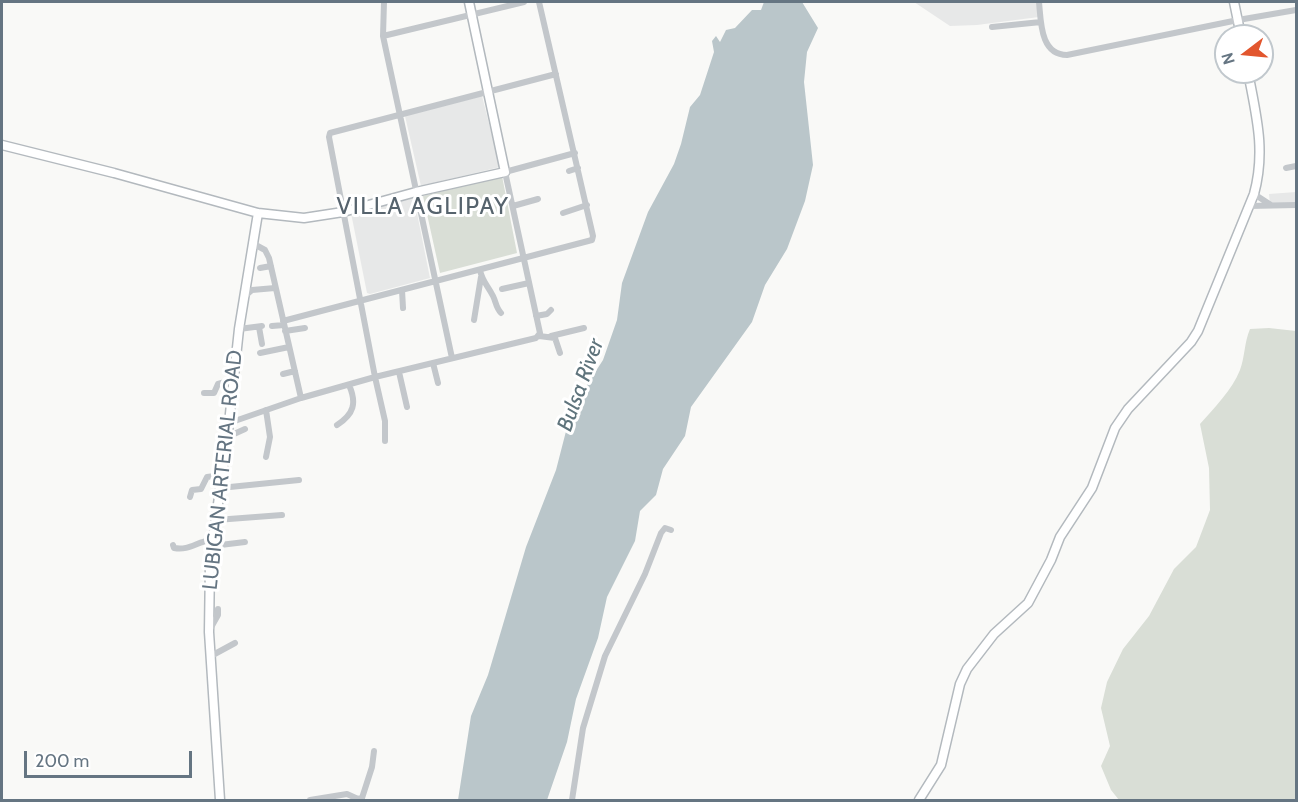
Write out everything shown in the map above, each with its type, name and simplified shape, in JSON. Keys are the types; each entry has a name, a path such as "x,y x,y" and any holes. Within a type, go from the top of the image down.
{"main road":[{"path":"2,146 114,173 258,213 304,218 344,212 416,192 505,172 469,2"},
{"path":"1234,2 1239,24"},
{"path":"919,801 940,765 960,684 968,669 994,634 1028,603 1051,560 1060,537 1092,488 1115,428 1128,409 1191,342 1198,331 1254,194 1260,166 1260,135 1250,84"},
{"name":"LUBIGAN ARTERIAL ROAD","path":"220,801 209,632 212,543 239,328 258,213"}],"street":[{"path":"384,2 383,36 452,358"},
{"path":"383,36 524,2"},
{"path":"284,326 361,300 435,281 480,273 524,258 592,240 587,205 539,2"},
{"path":"1039,2 1045,39 1052,51 1058,55 1296,10"},
{"path":"992,27 1041,22"},
{"path":"385,441 385,421 330,133 556,74"},
{"path":"539,336 505,172 574,153"},
{"path":"1287,168 1296,166"},
{"path":"569,171 578,168"},
{"path":"1254,194 1271,205"},
{"path":"513,206 538,199"},
{"path":"563,213 587,205"},
{"path":"1249,206 1296,206"},
{"path":"252,243 265,250 271,266 301,398"},
{"path":"260,268 271,266"},
{"path":"480,273 501,313"},
{"path":"474,320 480,273"},
{"path":"502,289 529,284"},
{"path":"244,298 252,290 275,288"},
{"path":"402,290 403,308"},
{"path":"536,316 547,314 551,310"},
{"path":"239,328 260,326 262,344"},
{"path":"272,326 305,328"},
{"path":"245,429 234,434 228,428 266,410 311,395 539,336 551,336 584,327"},
{"path":"551,336 557,340 560,353"},
{"path":"260,353 289,347"},
{"path":"433,363 438,383"},
{"path":"283,374 295,371"},
{"path":"399,372 407,407"},
{"path":"204,393 214,393 220,380 232,380"},
{"path":"337,424 352,411 354,403 349,385"},
{"path":"311,395 312,404"},
{"path":"266,410 270,429 266,457"},
{"path":"190,497 192,490 201,489 207,477 222,475"},
{"path":"220,488 299,480"},
{"path":"216,520 282,515"},
{"path":"572,801 583,728 605,656 645,574 661,532 665,528 671,530"},
{"path":"173,545 174,548 179,549 194,546 200,541 245,542"},
{"path":"209,632 218,615 218,609"},
{"path":"211,656 235,643"},
{"path":"310,801 347,794 358,799 362,798 372,767 374,751"}],"shaded area":[{"path":"764,2 802,2 818,28 807,52 804,82 813,165 805,201 787,249 765,285 752,322 691,407 685,436 663,469 656,495 640,511 635,541 607,597 598,638 576,699 567,742 547,800 458,800 471,716 488,675 526,547 556,470 572,408 603,360 617,320 622,283 648,212 674,164 690,107 700,95 714,52 712,41 716,36 720,42 726,30 735,28 752,10 761,10"},
{"path":"914,2 1037,2 1039,17 950,26"},
{"path":"482,96 500,167 421,186 405,116"},
{"path":"502,176 517,253 440,273 423,196"},
{"path":"1296,192 1296,203 1270,204 1269,194"},
{"path":"414,198 430,278 367,293 351,213"},
{"path":"1269,328 1296,331 1296,800 1119,800 1111,790 1101,766 1110,746 1101,708 1107,682 1123,649 1149,616 1174,569 1196,547 1210,510 1209,468 1200,424 1237,377 1250,329"}],"district":[{"name":"VILLA AGLIPAY","path":"423,207"}],"water label":[{"name":"Bulsa River","path":"581,385"}]}
